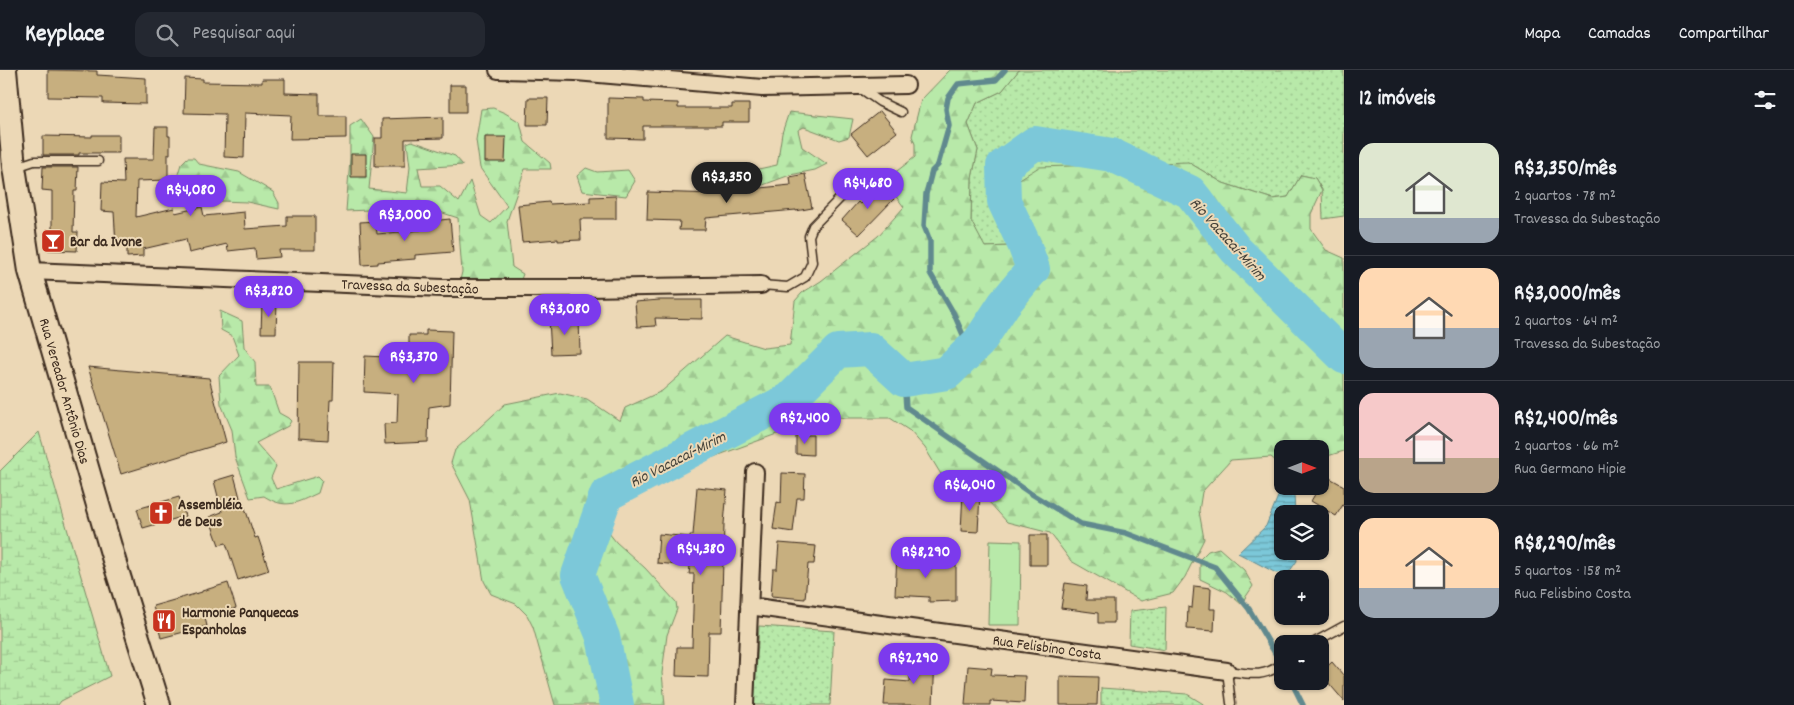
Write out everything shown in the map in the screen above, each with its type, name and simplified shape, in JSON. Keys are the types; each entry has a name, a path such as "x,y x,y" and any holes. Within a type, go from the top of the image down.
{"street":[{"name":"Rua Vereador Antônio Dias","path":"4,70 14,167 30,270 113,558 159,705"},
{"path":"498,70 576,72 762,88 906,85"},
{"name":"Travessa da Subestação","path":"30,270 442,288 762,285"},
{"path":"744,705 755,472"},
{"name":"Rua Felisbino Costa","path":"749,606 1227,671"}],"lane":[{"path":"858,86 880,102 902,112"},
{"path":"14,167 34,161 98,161"},
{"path":"762,285 788,287 805,276 812,262 810,236 813,226 851,187"},
{"path":"1328,635 1344,626"},
{"path":"1231,703 1227,671 1258,675 1274,670"}],"green space":[{"path":"950,70 1019,70 1002,91 977,103 968,124 978,150 972,178 971,221 985,247 1011,246 997,193 1039,167 1188,162 1223,183 1273,199 1288,197 1301,175 1315,178 1322,190 1311,214 1311,229 1326,250 1344,258 1344,451 1329,456 1329,440 1274,440 1274,459 1271,457 1231,460 1202,492 1199,511 1204,539 1185,577 1173,593 1141,601 1071,561 1050,533 1007,522 989,502 980,488 942,476 925,448 910,431 890,418 846,418 824,415 708,459 596,482 587,505 616,542 645,568 676,602 677,609 667,635 662,673 665,705 555,705 533,627 527,615 516,604 491,594 484,581 470,500 451,463 455,450 505,404 560,393 587,399 620,421 625,408 662,391 725,336 764,348 790,345 795,301 802,293 821,281 878,236 904,207 884,181 915,157 915,144 912,136 921,100"},
{"path":"1019,70 1344,70 1344,216 1323,219 1322,190 1315,178 1301,175 1288,197 1273,199 1223,183 1188,162 1011,246 984,247 971,221 972,178 978,150 968,124 977,103 1002,91"},
{"path":"493,108 520,122 525,142 550,163 551,169 525,169 507,221 512,267 523,274 520,282 460,280 462,272 458,218 437,211 412,208 346,211 350,158 350,126 361,119 374,137 369,189 407,193 410,167 407,143 412,141 455,156 463,165 418,168 422,186 440,186 459,202 470,181 481,216 491,223 507,206 480,168 476,140 481,109"},
{"path":"789,112 853,119 849,137 839,140 804,127 798,130 802,147 827,164 815,170 790,175 763,185 712,192 710,185 722,177 777,165 782,133"},
{"path":"187,158 194,158 199,164 239,172 273,192 279,203 279,209 247,202 220,201 200,195 178,174 181,164"},
{"path":"586,168 597,172 628,170 635,181 626,196 582,191 577,176"},
{"path":"220,311 242,321 244,347 255,362 256,387 270,387 279,413 291,421 288,426 256,443 276,466 271,478 276,489 318,476 322,480 318,493 291,504 279,503 264,496 250,498 235,457 232,430 221,404 219,376 239,355 232,336 221,330"},
{"path":"39,432 110,676 61,701 58,705 0,705 0,471"},
{"path":"990,540 1021,541 1020,625 988,625"},
{"path":"1219,548 1244,570 1253,586 1241,604 1227,592 1200,579 1200,559 1208,551"},
{"path":"1166,607 1165,650 1129,644 1130,611"},
{"path":"759,626 834,631 830,705 754,705"},
{"path":"1101,688 1187,694 1205,705 1101,705"}],"water":[{"path":"1279,495 1294,495 1295,505 1275,505"},
{"path":"1274,506 1274,560 1297,560 1290,570 1274,570 1274,572 1238,553 1266,526"}],"building":[{"path":"48,70 97,71 97,75 146,78 146,104 103,103 103,98 48,97"},
{"path":"185,78 203,79 203,82 262,83 262,79 285,79 285,93 319,94 319,116 346,116 346,138 290,139 291,115 245,113 244,158 224,157 225,114 184,113"},
{"path":"450,85 466,85 466,112 450,112"},
{"path":"528,98 548,98 547,125 527,125"},
{"path":"608,98 644,99 644,102 678,103 678,108 732,108 732,104 749,104 749,122 722,122 722,126 643,126 643,139 608,138"},
{"path":"880,111 897,132 868,155 851,134"},
{"path":"443,117 443,138 405,139 405,166 375,166 375,138 382,138 382,119"},
{"path":"155,127 168,127 170,154 168,154 168,180 137,181 136,217 174,208 175,213 202,207 204,216 244,212 245,229 287,226 287,216 315,216 315,250 279,250 280,257 256,259 255,248 228,251 227,244 189,253 186,239 143,249 143,256 127,257 127,245 116,245 114,212 101,211 102,182 124,183 123,159 154,159"},
{"path":"92,135 119,135 119,153 43,155 43,136 92,137"},
{"path":"485,137 506,137 505,162 485,162"},
{"path":"351,154 366,154 366,177 351,177"},
{"path":"43,167 78,167 77,191 74,191 73,232 78,232 77,251 48,250 49,232 52,232 52,191 42,190"},
{"path":"805,174 812,208 706,218 705,230 679,230 680,221 647,220 648,192 719,194 718,192 791,185 790,177"},
{"path":"880,185 894,199 859,235 842,220 858,202 860,204"},
{"path":"616,196 616,219 580,219 581,240 558,241 558,239 522,242 518,205 549,202 550,204 590,202 590,197"},
{"path":"450,219 453,252 415,255 415,259 362,265 360,222 376,221 377,234 421,230 421,222"},
{"path":"702,300 702,319 655,318 656,326 637,327 635,302"},
{"path":"262,302 277,302 276,333 261,333"},
{"path":"579,317 580,353 551,354 549,319"},
{"path":"426,330 452,331 450,404 429,407 428,442 385,444 384,424 397,423 398,394 364,392 365,356 409,358 409,335 426,335"},
{"path":"299,362 334,362 333,400 330,400 328,440 298,438"},
{"path":"88,367 209,378 226,442 121,474"},
{"path":"796,435 813,435 813,455 796,454"},
{"path":"782,473 805,474 804,498 797,498 793,532 773,529 777,502 781,503"},
{"path":"234,475 242,505 244,505 255,538 258,537 269,570 238,580 226,543 219,545 209,517 222,512 214,481"},
{"path":"1329,478 1344,486 1344,503 1336,516 1329,512 1329,505 1318,505 1311,501 1315,495 1329,495"},
{"path":"697,487 727,490 724,524 721,632 709,632 708,677 676,676 677,647 692,647 694,574 689,574 690,566 657,563 659,534 690,537 690,535 693,535"},
{"path":"963,492 980,493 978,532 961,531"},
{"name":"Assembléia de Deus","path":"179,497 185,516 143,528 137,509"},
{"path":"1030,535 1047,535 1047,565 1030,565"},
{"path":"779,543 816,546 814,564 808,564 805,599 771,596 773,569 777,569"},
{"path":"897,555 917,556 917,561 956,560 956,601 929,602 929,597 895,595"},
{"path":"228,583 236,608 205,618 207,626 161,638 153,606"},
{"path":"1065,583 1087,586 1086,600 1114,600 1114,623 1098,623 1098,613 1061,608"},
{"path":"1194,586 1211,588 1210,609 1215,609 1214,631 1187,629 1188,607 1192,608"},
{"path":"910,657 935,657 933,705 884,705 886,680 910,682"},
{"path":"1332,662 1344,676 1344,701 1329,684 1329,665"},
{"path":"968,666 992,668 991,675 1025,676 1024,703 990,701 990,705 965,705"},
{"path":"1060,676 1098,677 1097,705 1060,705"}],"waterway":[{"path":"970,351 954,314 930,273 930,241 924,226 926,194 932,171 938,165 949,126 946,109 948,98 958,84 996,80 1005,70"},
{"name":"Rio Vacacaí-Mirim","path":"617,705 603,637 578,575 606,495 790,399 838,351 870,349 904,380 947,373 979,342 1004,304 1033,269 1024,244 1004,201 1003,166 1035,143 1112,155 1190,192 1236,250 1344,357"},
{"path":"904,380 906,407 1030,493 1081,524 1126,533 1215,567 1249,609 1274,651"},
{"path":"1296,690 1303,705"}],"place":[{"name":"Bar da Ivone","path":"53,241"},
{"name":"Assembléia de Deus","path":"161,513"},
{"name":"Harmonie Panquecas Espanholas","path":"164,621"}]}
